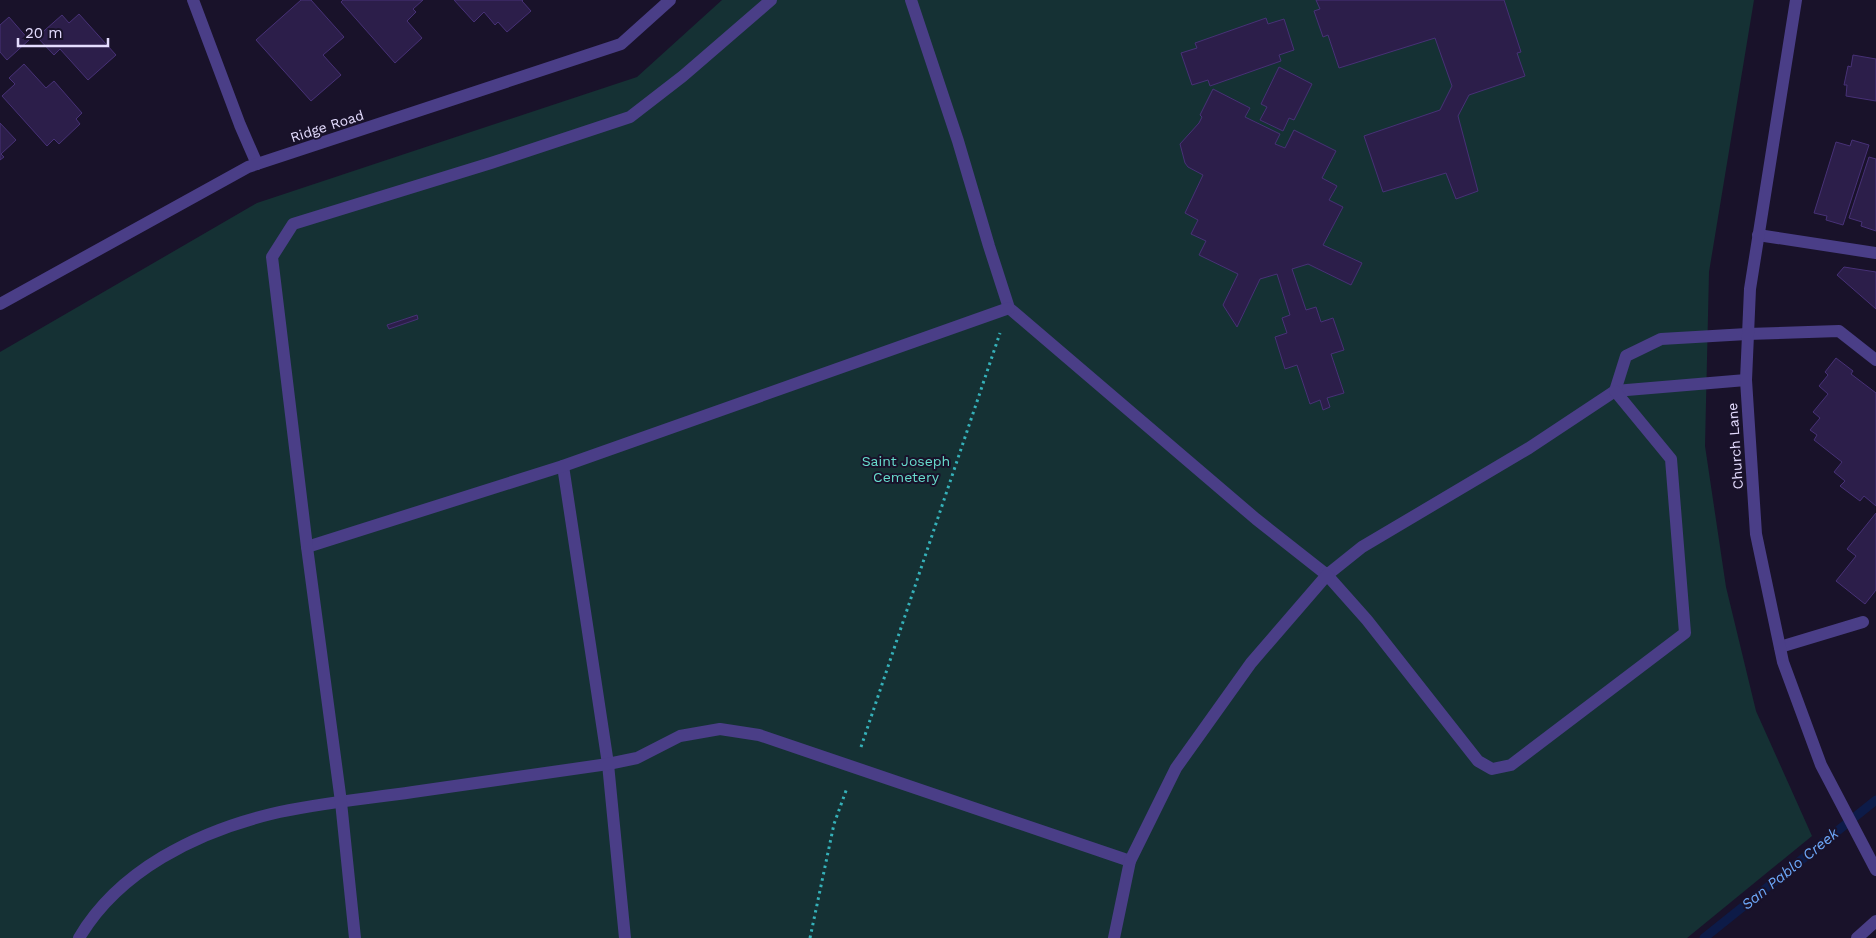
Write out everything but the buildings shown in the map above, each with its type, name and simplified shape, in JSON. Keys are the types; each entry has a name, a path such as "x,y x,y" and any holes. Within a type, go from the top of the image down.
{"street":[{"path":"193,0 240,125 258,164"},
{"name":"Ridge Road","path":"0,304 240,172 258,164 621,44 670,0"},
{"path":"355,938 341,802 307,548 272,257 293,224 482,166 630,117 683,76 771,0"},
{"path":"911,0 958,140 1009,308 1256,519 1327,576 1366,620 1478,761 1492,769 1511,765 1685,633 1671,459 1615,391"},
{"name":"Church Lane","path":"1796,0 1750,289 1746,380 1756,534 1783,662 1821,765 1876,870"},
{"path":"1758,235 1876,253"},
{"path":"307,548 563,466 1009,308"},
{"path":"1615,391 1626,356 1661,339 1839,331 1876,360"},
{"path":"1114,938 1130,861 1176,768 1251,663 1327,576 1362,547 1529,448 1615,391 1746,380"},
{"path":"563,466 608,764 625,938"},
{"path":"1780,647 1863,622"},
{"path":"79,938 88,923 122,886 169,852 216,832 271,814 341,802 608,764 637,758 680,736 720,729 759,735 855,766 1130,861"},
{"path":"1857,938 1876,921"}],"path":[{"path":"810,938 834,824 1009,308"}],"green space":[{"name":"Saint Joseph Cemetery","path":"722,0 1754,0 1709,272 1705,446 1726,587 1756,711 1812,836 1687,938 0,938 0,352 257,203 637,77"}],"waterway":[{"name":"San Pablo Creek","path":"1704,938 1876,800"}]}
